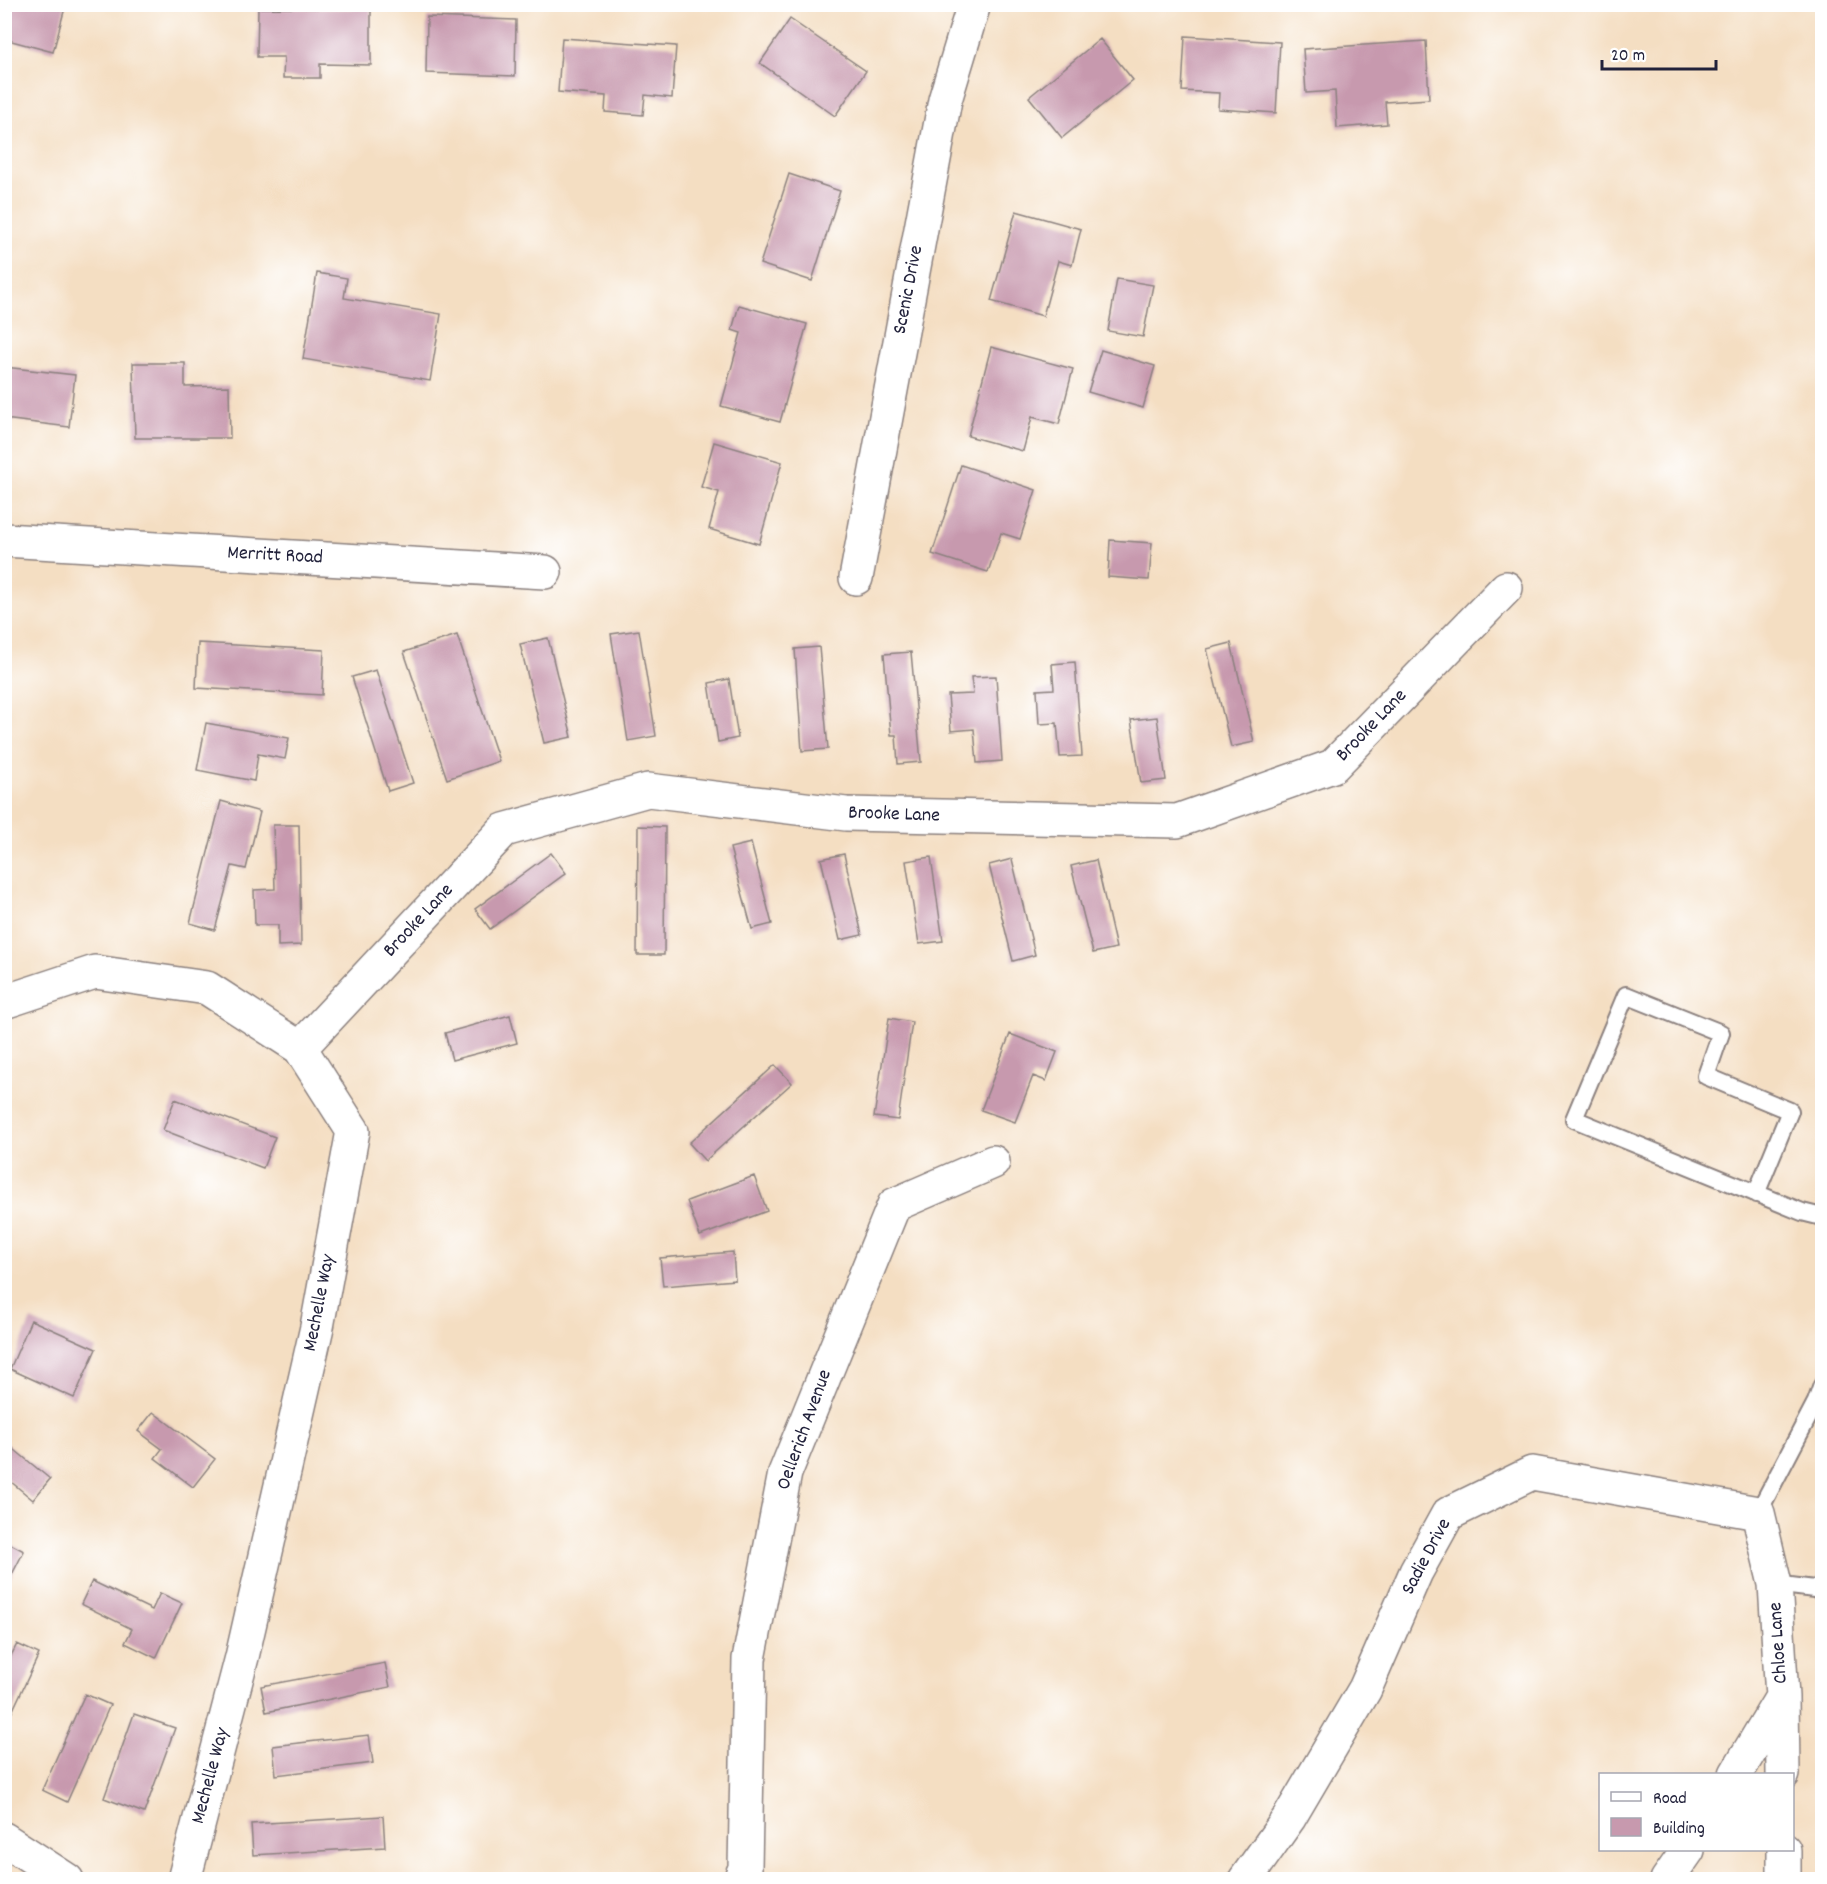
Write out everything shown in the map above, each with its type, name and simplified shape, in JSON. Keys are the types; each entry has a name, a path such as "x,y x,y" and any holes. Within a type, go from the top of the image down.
{"street":[{"name":"Scenic Drive","path":"856,578 945,100 974,4"},
{"name":"Merritt Road","path":"4,540 545,572"},
{"name":"Brooke Lane","path":"300,1048 504,830 648,790 846,814 1177,821 1333,766 1506,588"},
{"name":"Mechelle Way","path":"4,1002 95,972 207,988 300,1048 353,1131 317,1327 243,1657 184,1880"},
{"name":"Oellerich Avenue","path":"740,1880 745,1868 749,1659 785,1473 894,1205 993,1162"},
{"name":"Sadie Drive","path":"1245,1880 1289,1818 1365,1689 1416,1572 1448,1514 1532,1473 1758,1513"},
{"name":"Chloe Lane","path":"1758,1513 1775,1584 1782,1697 1783,1773"},
{"path":"1737,1773 1782,1697"},
{"path":"4,1839 67,1880"},
{"path":"1668,1880 1687,1851"},
{"path":"1784,1851 1784,1880"}],"lane":[{"path":"1756,1194 1790,1111 1706,1076 1721,1033 1626,995 1574,1119 1756,1194 1802,1212 1822,1217"},
{"path":"1758,1513 1819,1403 1822,1385"},
{"path":"1775,1584 1822,1590"}],"building":[{"path":"4,4 66,4 53,52 4,39"},
{"path":"258,8 371,9 371,65 320,64 320,78 283,78 284,57 257,57"},
{"path":"427,17 516,20 515,76 426,73"},
{"path":"790,19 866,71 835,116 760,63"},
{"path":"1185,36 1280,42 1276,113 1218,109 1219,93 1182,91"},
{"path":"562,38 676,46 672,98 645,95 643,115 605,112 606,96 558,92"},
{"path":"1100,39 1133,80 1062,138 1029,97"},
{"path":"1426,41 1429,99 1385,102 1387,124 1337,128 1335,91 1306,93 1303,49"},
{"path":"789,174 840,191 812,281 760,264"},
{"path":"1016,211 1081,229 1072,265 1058,261 1043,316 991,301"},
{"path":"317,273 347,278 344,298 441,314 430,381 303,359"},
{"path":"1117,279 1153,285 1143,337 1108,331"},
{"path":"739,305 807,324 780,422 721,406 741,333 732,330"},
{"path":"991,347 1073,369 1059,424 1032,417 1023,451 968,436"},
{"path":"1101,350 1155,366 1143,408 1088,392"},
{"path":"133,363 185,363 185,387 229,386 230,438 135,438"},
{"path":"4,367 75,375 69,427 4,419"},
{"path":"714,442 782,462 759,544 709,529 719,492 701,487"},
{"path":"961,465 1036,490 1020,539 1001,533 988,572 932,554"},
{"path":"1110,540 1152,543 1149,580 1108,577"},
{"path":"639,630 656,736 628,741 611,634"},
{"path":"457,635 499,761 447,779 404,652"},
{"path":"548,638 572,737 544,743 520,644"},
{"path":"198,643 324,650 322,695 196,688"},
{"path":"1231,643 1254,742 1231,747 1207,649"},
{"path":"819,647 828,749 802,751 795,649"},
{"path":"911,652 921,762 898,764 896,735 891,735 884,654"},
{"path":"1075,662 1082,756 1060,757 1057,723 1039,724 1037,690 1054,689 1052,664"},
{"path":"376,670 413,783 388,791 352,677"},
{"path":"996,676 1002,761 977,763 974,729 951,731 948,695 973,694 971,677"},
{"path":"729,679 738,738 718,742 709,683"},
{"path":"1157,717 1166,780 1141,783 1131,720"},
{"path":"206,723 289,738 285,759 258,754 254,781 197,770"},
{"path":"221,801 260,812 246,869 232,866 215,930 190,923"},
{"path":"273,825 299,825 301,945 278,946 278,925 255,925 254,890 275,889"},
{"path":"638,826 665,827 664,955 637,955"},
{"path":"751,843 772,924 752,929 730,848"},
{"path":"551,853 566,873 490,929 475,909"},
{"path":"844,854 862,935 840,940 821,859"},
{"path":"931,857 943,941 919,944 906,861"},
{"path":"1012,859 1035,955 1013,961 989,865"},
{"path":"1096,860 1116,948 1093,953 1071,866"},
{"path":"510,1015 517,1043 452,1060 445,1033"},
{"path":"889,1018 912,1022 898,1120 874,1117"},
{"path":"1010,1034 1057,1052 1046,1081 1033,1076 1015,1122 981,1110"},
{"path":"775,1065 792,1083 705,1161 689,1143"},
{"path":"175,1099 275,1137 263,1168 163,1130"},
{"path":"754,1176 767,1211 700,1236 687,1201"},
{"path":"733,1252 735,1280 663,1286 660,1258"},
{"path":"31,1320 96,1349 74,1398 10,1369"},
{"path":"153,1412 215,1459 193,1487 155,1458 162,1449 138,1431"},
{"path":"4,1441 50,1479 33,1500 4,1476"},
{"path":"5,1541 24,1551 5,1588"},
{"path":"92,1581 152,1610 160,1593 182,1603 156,1658 125,1643 132,1629 81,1604"},
{"path":"17,1644 39,1654 4,1729 4,1670"},
{"path":"385,1663 390,1687 266,1712 261,1686"},
{"path":"85,1694 110,1705 67,1802 42,1790"},
{"path":"134,1714 175,1728 144,1813 104,1798"},
{"path":"369,1735 373,1763 276,1775 273,1746"},
{"path":"383,1816 385,1847 253,1855 251,1824"}]}
